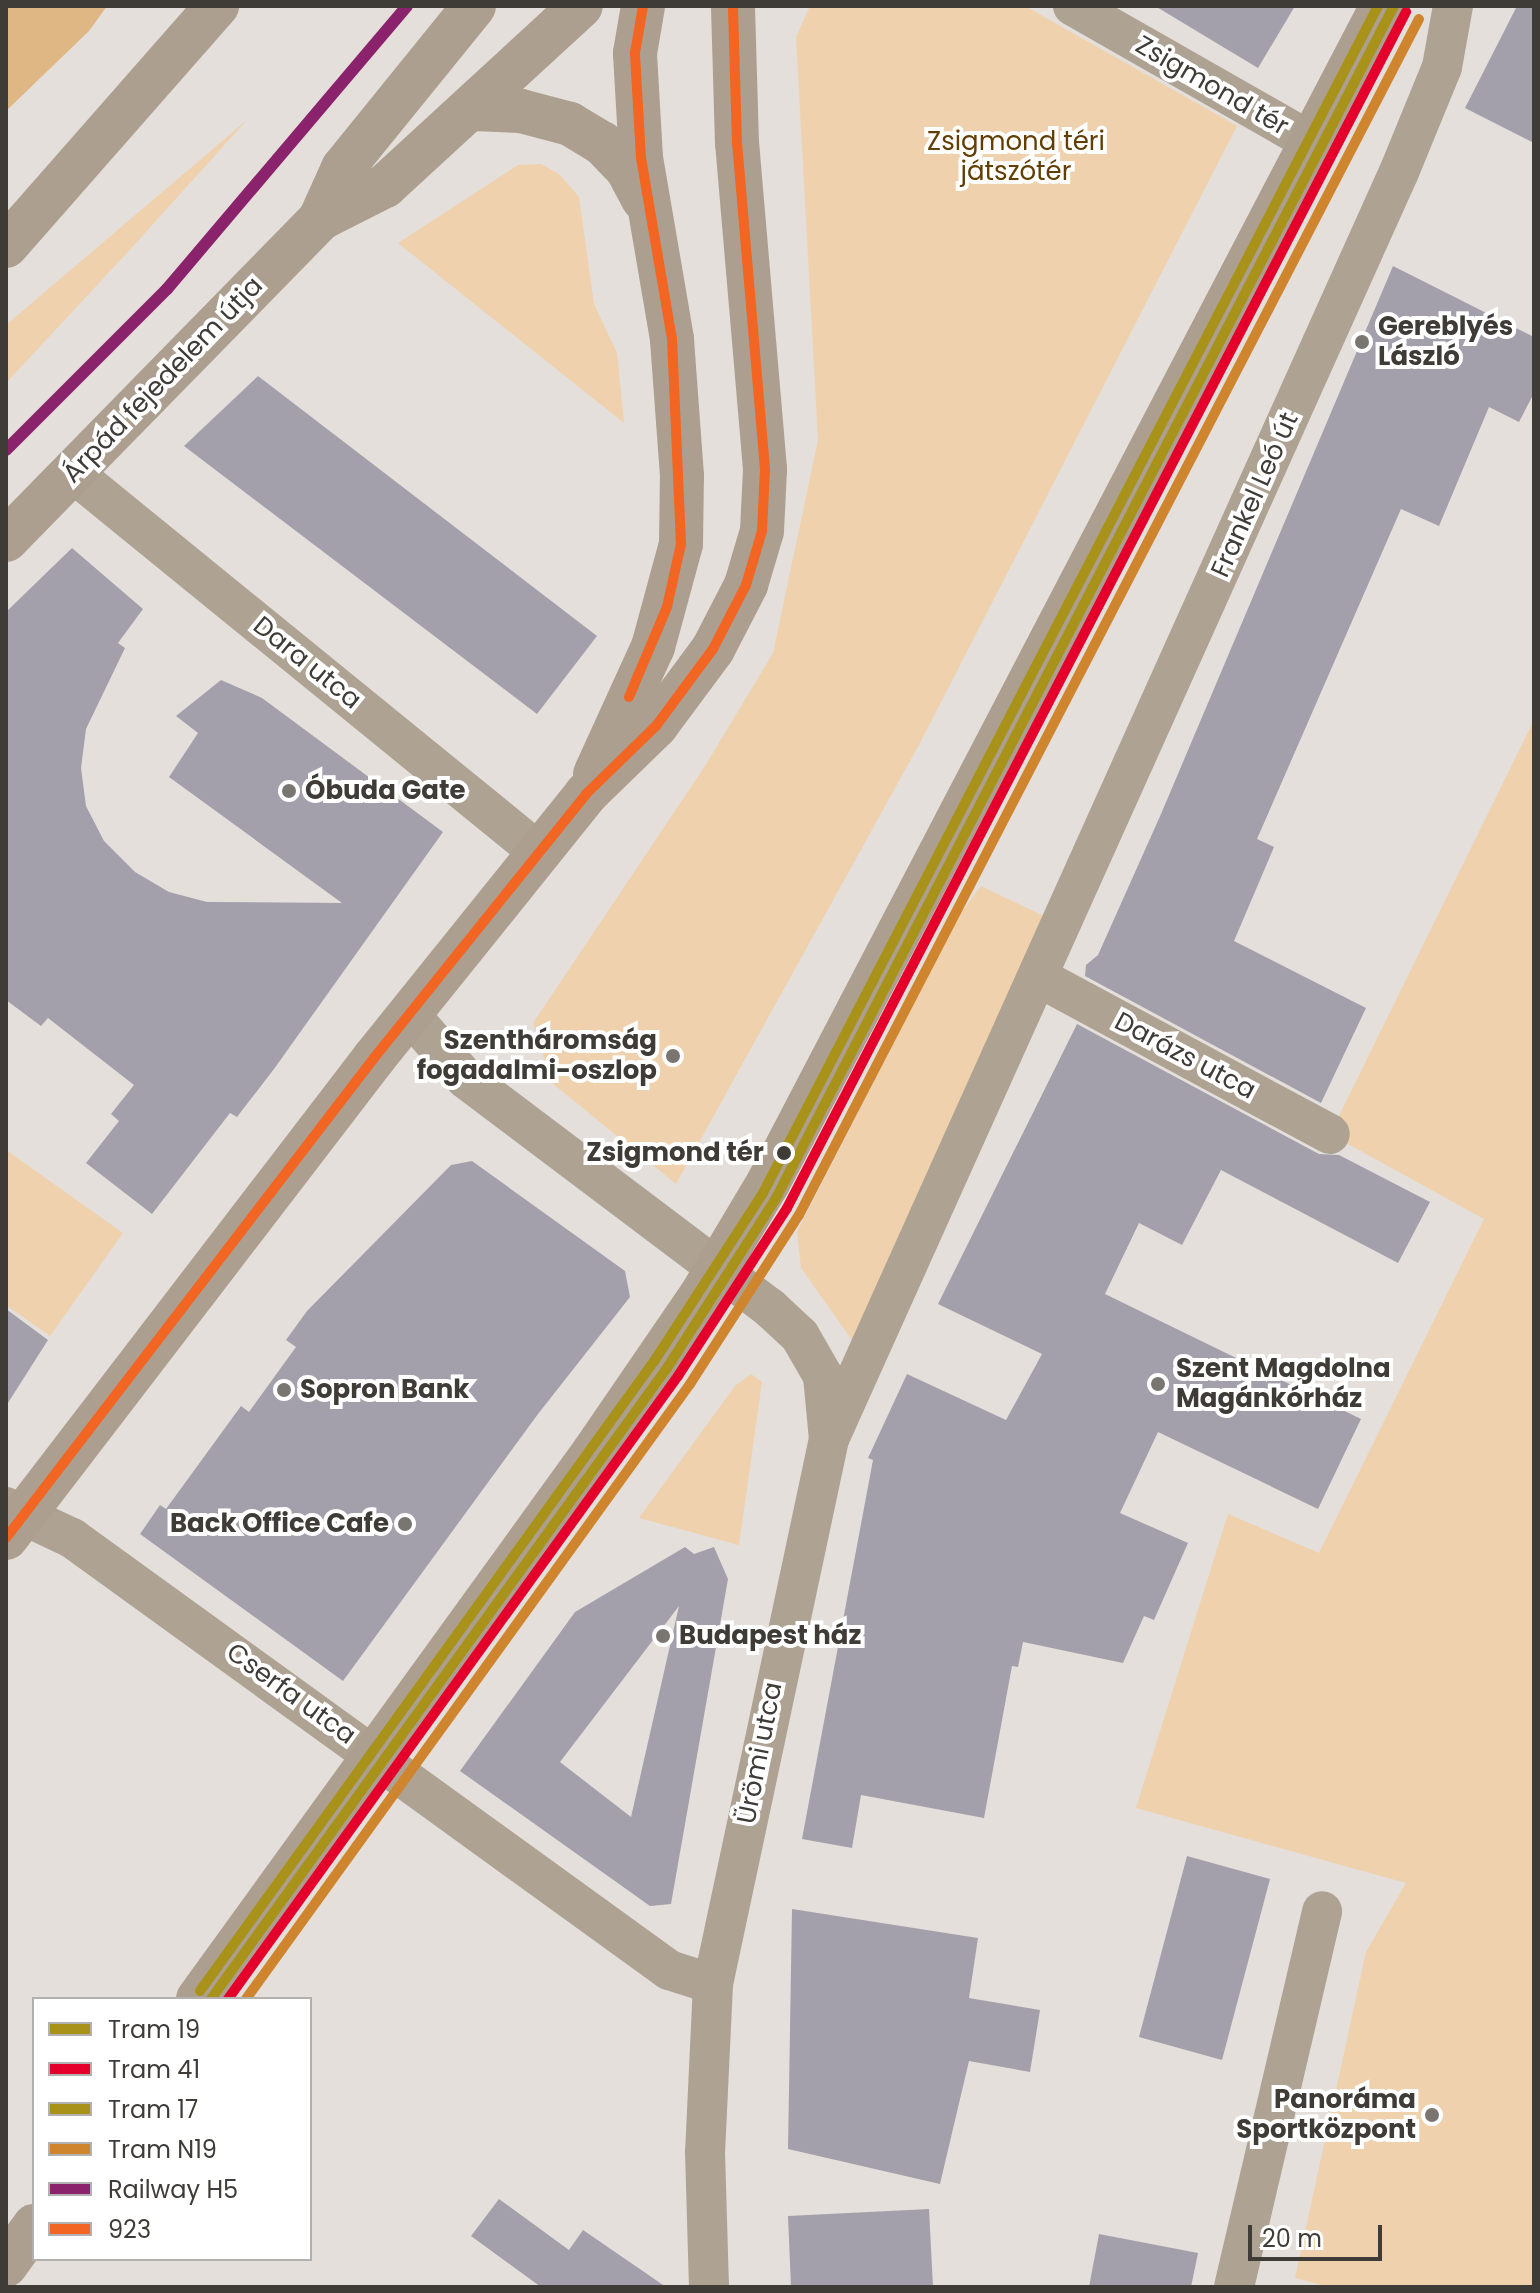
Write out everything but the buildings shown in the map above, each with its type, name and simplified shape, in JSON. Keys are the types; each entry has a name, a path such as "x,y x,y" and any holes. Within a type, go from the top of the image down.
{"street":[{"path":"6,246 217,6"},
{"name":"Árpád fejedelem útja","path":"320,219 343,168 474,6"},
{"name":"Árpád fejedelem útja","path":"6,540 320,219 385,186 473,109 581,6"},
{"path":"586,794 653,647 681,544 682,476 672,339 646,204 635,53 643,6"},
{"path":"12,1520 374,1058 412,1017 586,794 656,726 713,649 746,585 762,531 765,469 737,143 733,6"},
{"name":"Zsigmond tér","path":"1073,6 1310,141"},
{"name":"Zsigmond tér","path":"199,1997 602,1440 720,1265 768,1183 1028,690 1382,6"},
{"name":"Frankel Leó út","path":"1040,978 1399,172 1442,67 1453,6"},
{"path":"473,109 521,111 570,124 602,143 627,169 646,204"},
{"name":"Dara utca","path":"73,473 540,853"},
{"path":"829,1439 1040,978"},
{"name":"Darázs utca","path":"1040,978 1330,1134"},
{"path":"412,1017 466,1079 720,1265"},
{"name":"Ürömi utca","path":"709,2287 705,2152 713,1984 829,1439 823,1376 800,1336 720,1265"},
{"name":"Cserfa utca","path":"12,1520 72,1538 375,1754 669,1970 713,1984"},
{"path":"1234,2287 1322,1911"},
{"path":"6,2265 32,2229"}],"green space":[{"name":"Zsigmond téri játszótér","path":"810,6 1025,6 1237,126 920,743 676,1184 552,1083 533,1023 705,766 773,653 818,440 796,37"},
{"path":"247,120 126,254 6,383 6,325"},
{"path":"541,164 559,174 579,197 594,304 617,353 624,423 398,243 518,165"},
{"path":"1534,720 1534,2287 1329,2287 1295,2278 1366,1952 1406,1883 1136,1808 1228,1514 1319,1553 1484,1219 1330,1134"},
{"path":"981,886 1048,918 857,1347 801,1268 797,1232 958,917"},
{"path":"6,1150 123,1233 50,1336 6,1305"},
{"path":"751,1374 762,1382 739,1545 639,1518 735,1386"}],"shaded area":[{"path":"6,6 107,6 89,31 6,111"}],"tram line":[{"name":"17","path":"200,1991 655,1360 763,1193 1378,6"},
{"name":"19","path":"212,1997 667,1368 775,1200 1394,6"},
{"name":"41","path":"229,1997 678,1376 787,1208 1406,12"},
{"name":"N19","path":"247,1997 690,1384 799,1215 1419,19"}],"rail line":[{"name":"H5","path":"6,450 167,289 407,6"}],"transit line":[{"name":"923","path":"629,697 667,607 681,544 672,339 641,158 635,53 643,6"},
{"name":"923","path":"6,1538 374,1058 586,794 656,726 713,649 746,585 762,531 765,469 737,143 733,6"}],"place":[{"name":"Gereblyés László","path":"1362,342"},
{"name":"Óbuda Gate","path":"289,791"},
{"name":"Szentháromság fogadalmi-oszlop","path":"673,1056"},
{"name":"Zsigmond tér","path":"784,1153"},
{"name":"Szent Magdolna Magánkórház","path":"1158,1384"},
{"name":"Sopron Bank","path":"284,1390"},
{"name":"Back Office Cafe","path":"405,1524"},
{"name":"Budapest ház","path":"663,1636"},
{"name":"Panoráma Sportközpont","path":"1432,2115"}]}
